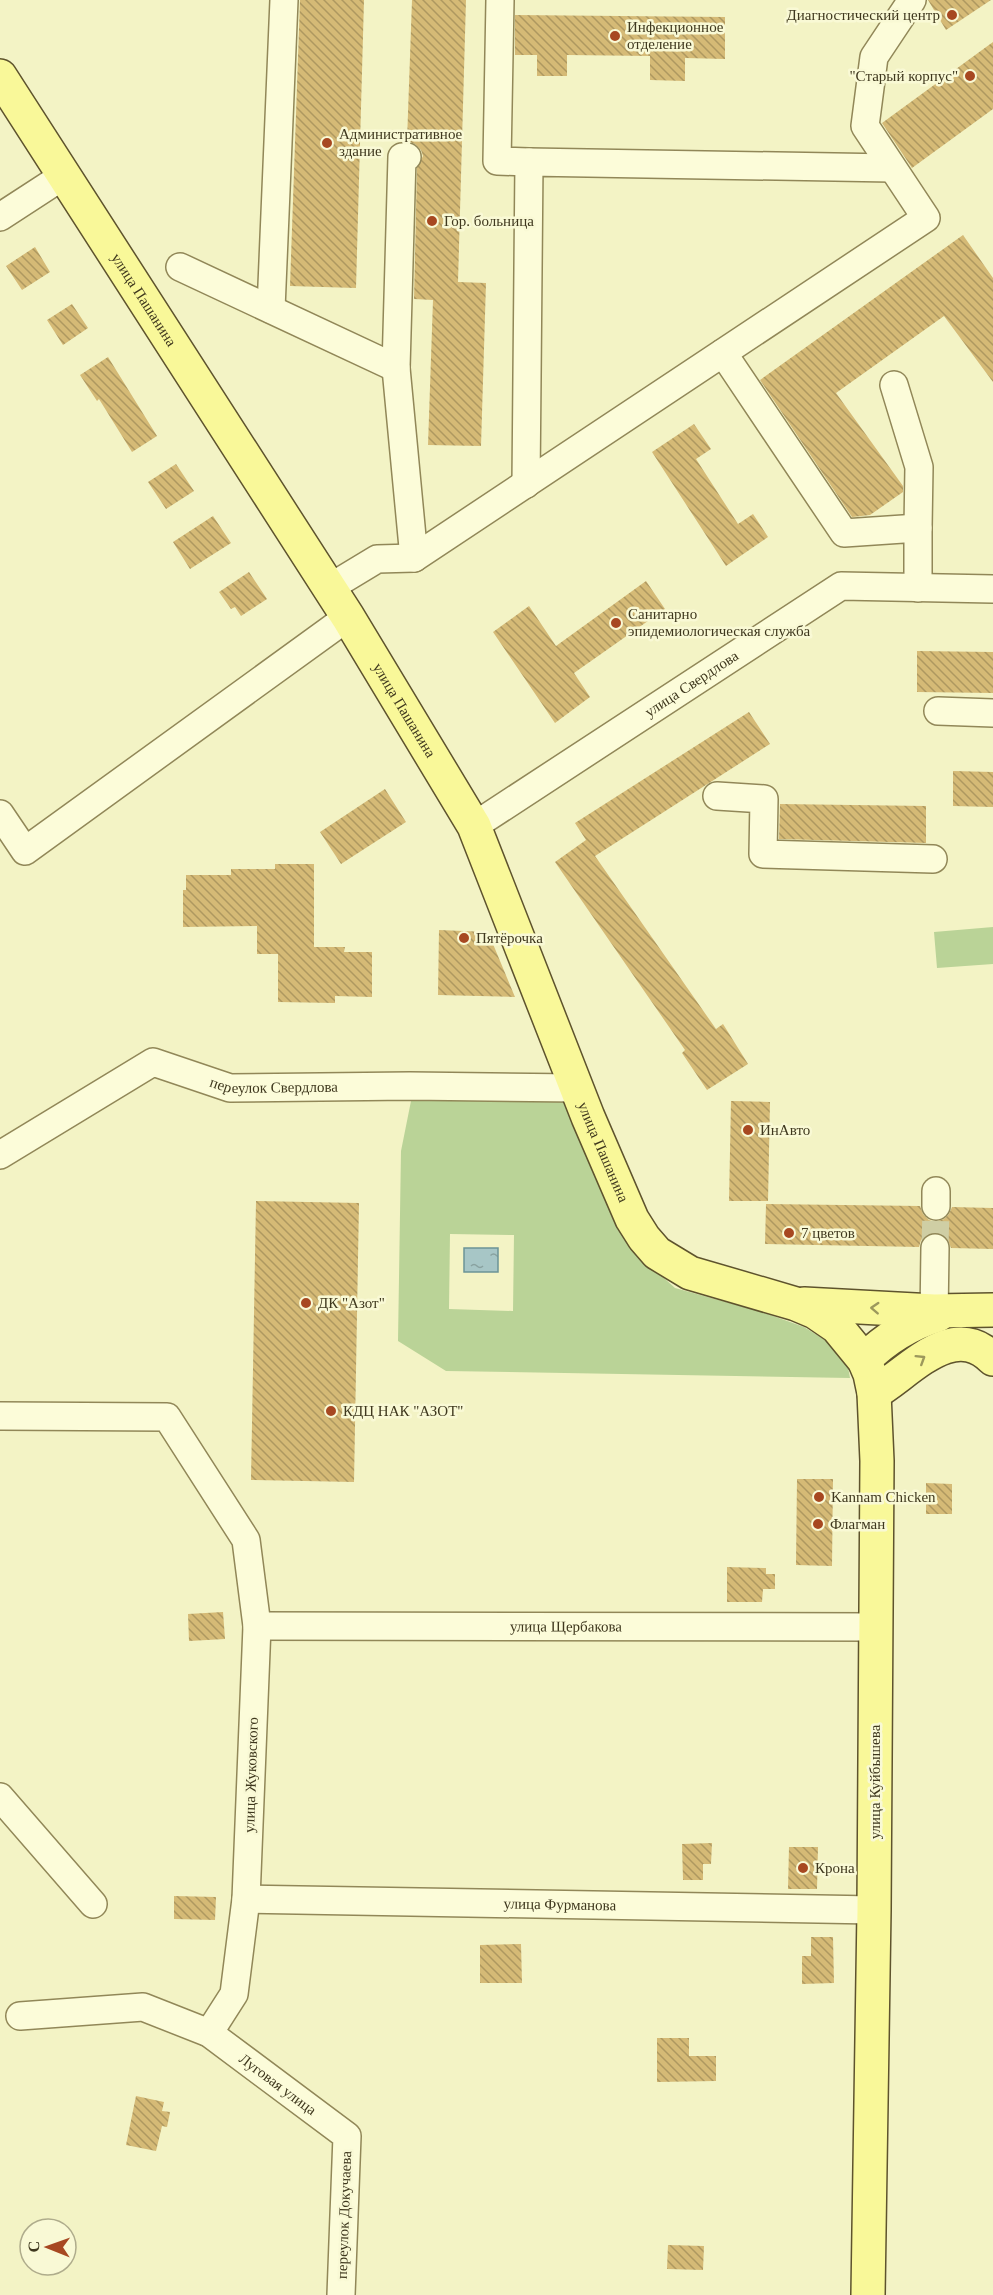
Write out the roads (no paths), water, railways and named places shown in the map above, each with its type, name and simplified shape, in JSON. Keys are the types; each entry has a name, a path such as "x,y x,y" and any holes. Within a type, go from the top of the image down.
{"main road":[{"name":"улица Пашанина","path":"0,76 348,617 474,826 632,1220 657,1252 690,1273 796,1304"},
{"path":"796,1304 941,1313 993,1310"},
{"name":"улица Куйбышева","path":"796,1304 815,1312 837,1327 864,1360 874,1393 877,1461 874,1910 868,2295"},
{"path":"864,1360 899,1331 941,1313"},
{"path":"874,1393 921,1358 957,1344 983,1349 993,1359"}],"street":[{"path":"271,309 284,0"},
{"path":"500,0 497,161 892,168"},
{"path":"329,588 376,559 414,558 926,218 865,126 874,57 912,0"},
{"path":"406,157 402,157 396,368 414,558"},
{"path":"526,484 529,162"},
{"path":"0,217 63,176"},
{"path":"180,267 396,368"},
{"path":"723,353 844,533 918,528"},
{"path":"894,385 919,467 918,588"},
{"name":"улица Свердлова","path":"474,826 841,586 993,589"},
{"path":"0,814 25,851 348,617"},
{"path":"938,711 993,713"},
{"path":"717,796 764,799 763,855 933,859"},
{"name":"переулок Свердлова","path":"0,1155 153,1062 230,1088 399,1086 578,1088"},
{"path":"935,1248 941,1313"},
{"name":"улица Жуковского","path":"0,1416 167,1417 246,1540 256,1626 246,1899 234,1994 209,2033"},
{"name":"улица Щербакова","path":"256,1626 875,1627"},
{"path":"0,1797 93,1904"},
{"name":"улица Фурманова","path":"246,1899 874,1910"},
{"name":"Луговая улица","path":"20,2016 143,2007 209,2033 347,2136"},
{"name":"переулок Докучаева","path":"341,2295 347,2136"}],"water":[{"path":"464,1248 498,1248 498,1272 464,1272"}],"tunnel":[{"path":"935,1248 936,1206"}],"place":[{"name":"Диагностический центр","path":"952,15"},
{"name":"Инфекционное отделение","path":"615,36"},
{"name":"\"Старый корпус\"","path":"970,76"},
{"name":"Административное здание","path":"327,143"},
{"name":"Гор. больница","path":"432,221"},
{"name":"Санитарно эпидемиологическая служба","path":"616,623"},
{"name":"Пятёрочка","path":"464,938"},
{"name":"ИнАвто","path":"748,1130"},
{"name":"7 цветов","path":"789,1233"},
{"name":"ДК \"Азот\"","path":"306,1303"},
{"name":"КДЦ НАК \"АЗОТ\"","path":"331,1411"},
{"name":"Kannam Chicken","path":"819,1497"},
{"name":"Флагман","path":"818,1524"},
{"name":"Крона","path":"803,1868"}]}
